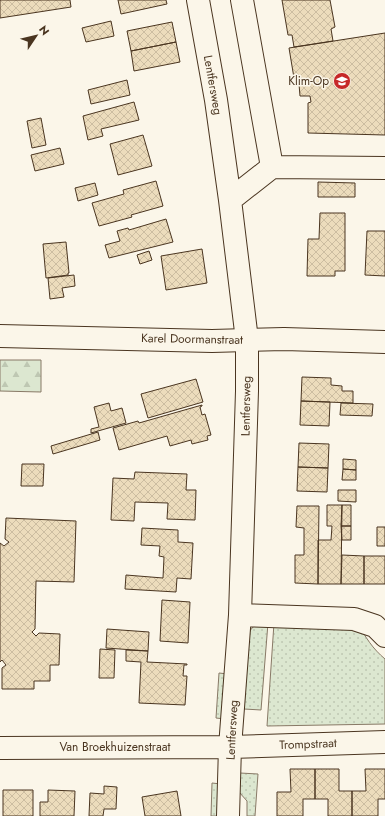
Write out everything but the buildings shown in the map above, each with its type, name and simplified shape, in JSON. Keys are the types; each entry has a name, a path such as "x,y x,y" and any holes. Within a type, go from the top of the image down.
{"street":[{"name":"Lentfersweg","path":"198,0 216,100 247,340 247,391 240,615 230,746 228,816"},
{"path":"242,0 272,167"},
{"path":"230,200 272,167 385,168"},
{"name":"Karel Doormanstraat","path":"0,336 212,341 284,339 385,342"},
{"path":"240,615 354,619 375,626 385,636"},
{"name":"Trompstraat","path":"230,746 385,742"},
{"name":"Van Broekhuizenstraat","path":"0,748 230,746"}],"green space":[{"path":"0,360 41,360 41,392 0,391"},
{"path":"268,623 261,710 244,709 249,633 256,625"},
{"path":"274,623 358,623 363,633 385,659 385,724 267,726"},
{"path":"219,673 228,674 225,719 216,718"},
{"path":"240,773 258,774 255,816 247,816 247,801 239,792"},
{"path":"212,783 221,784 219,816 211,816"}],"place":[{"name":"Klim-Op","path":"342,81"}]}
